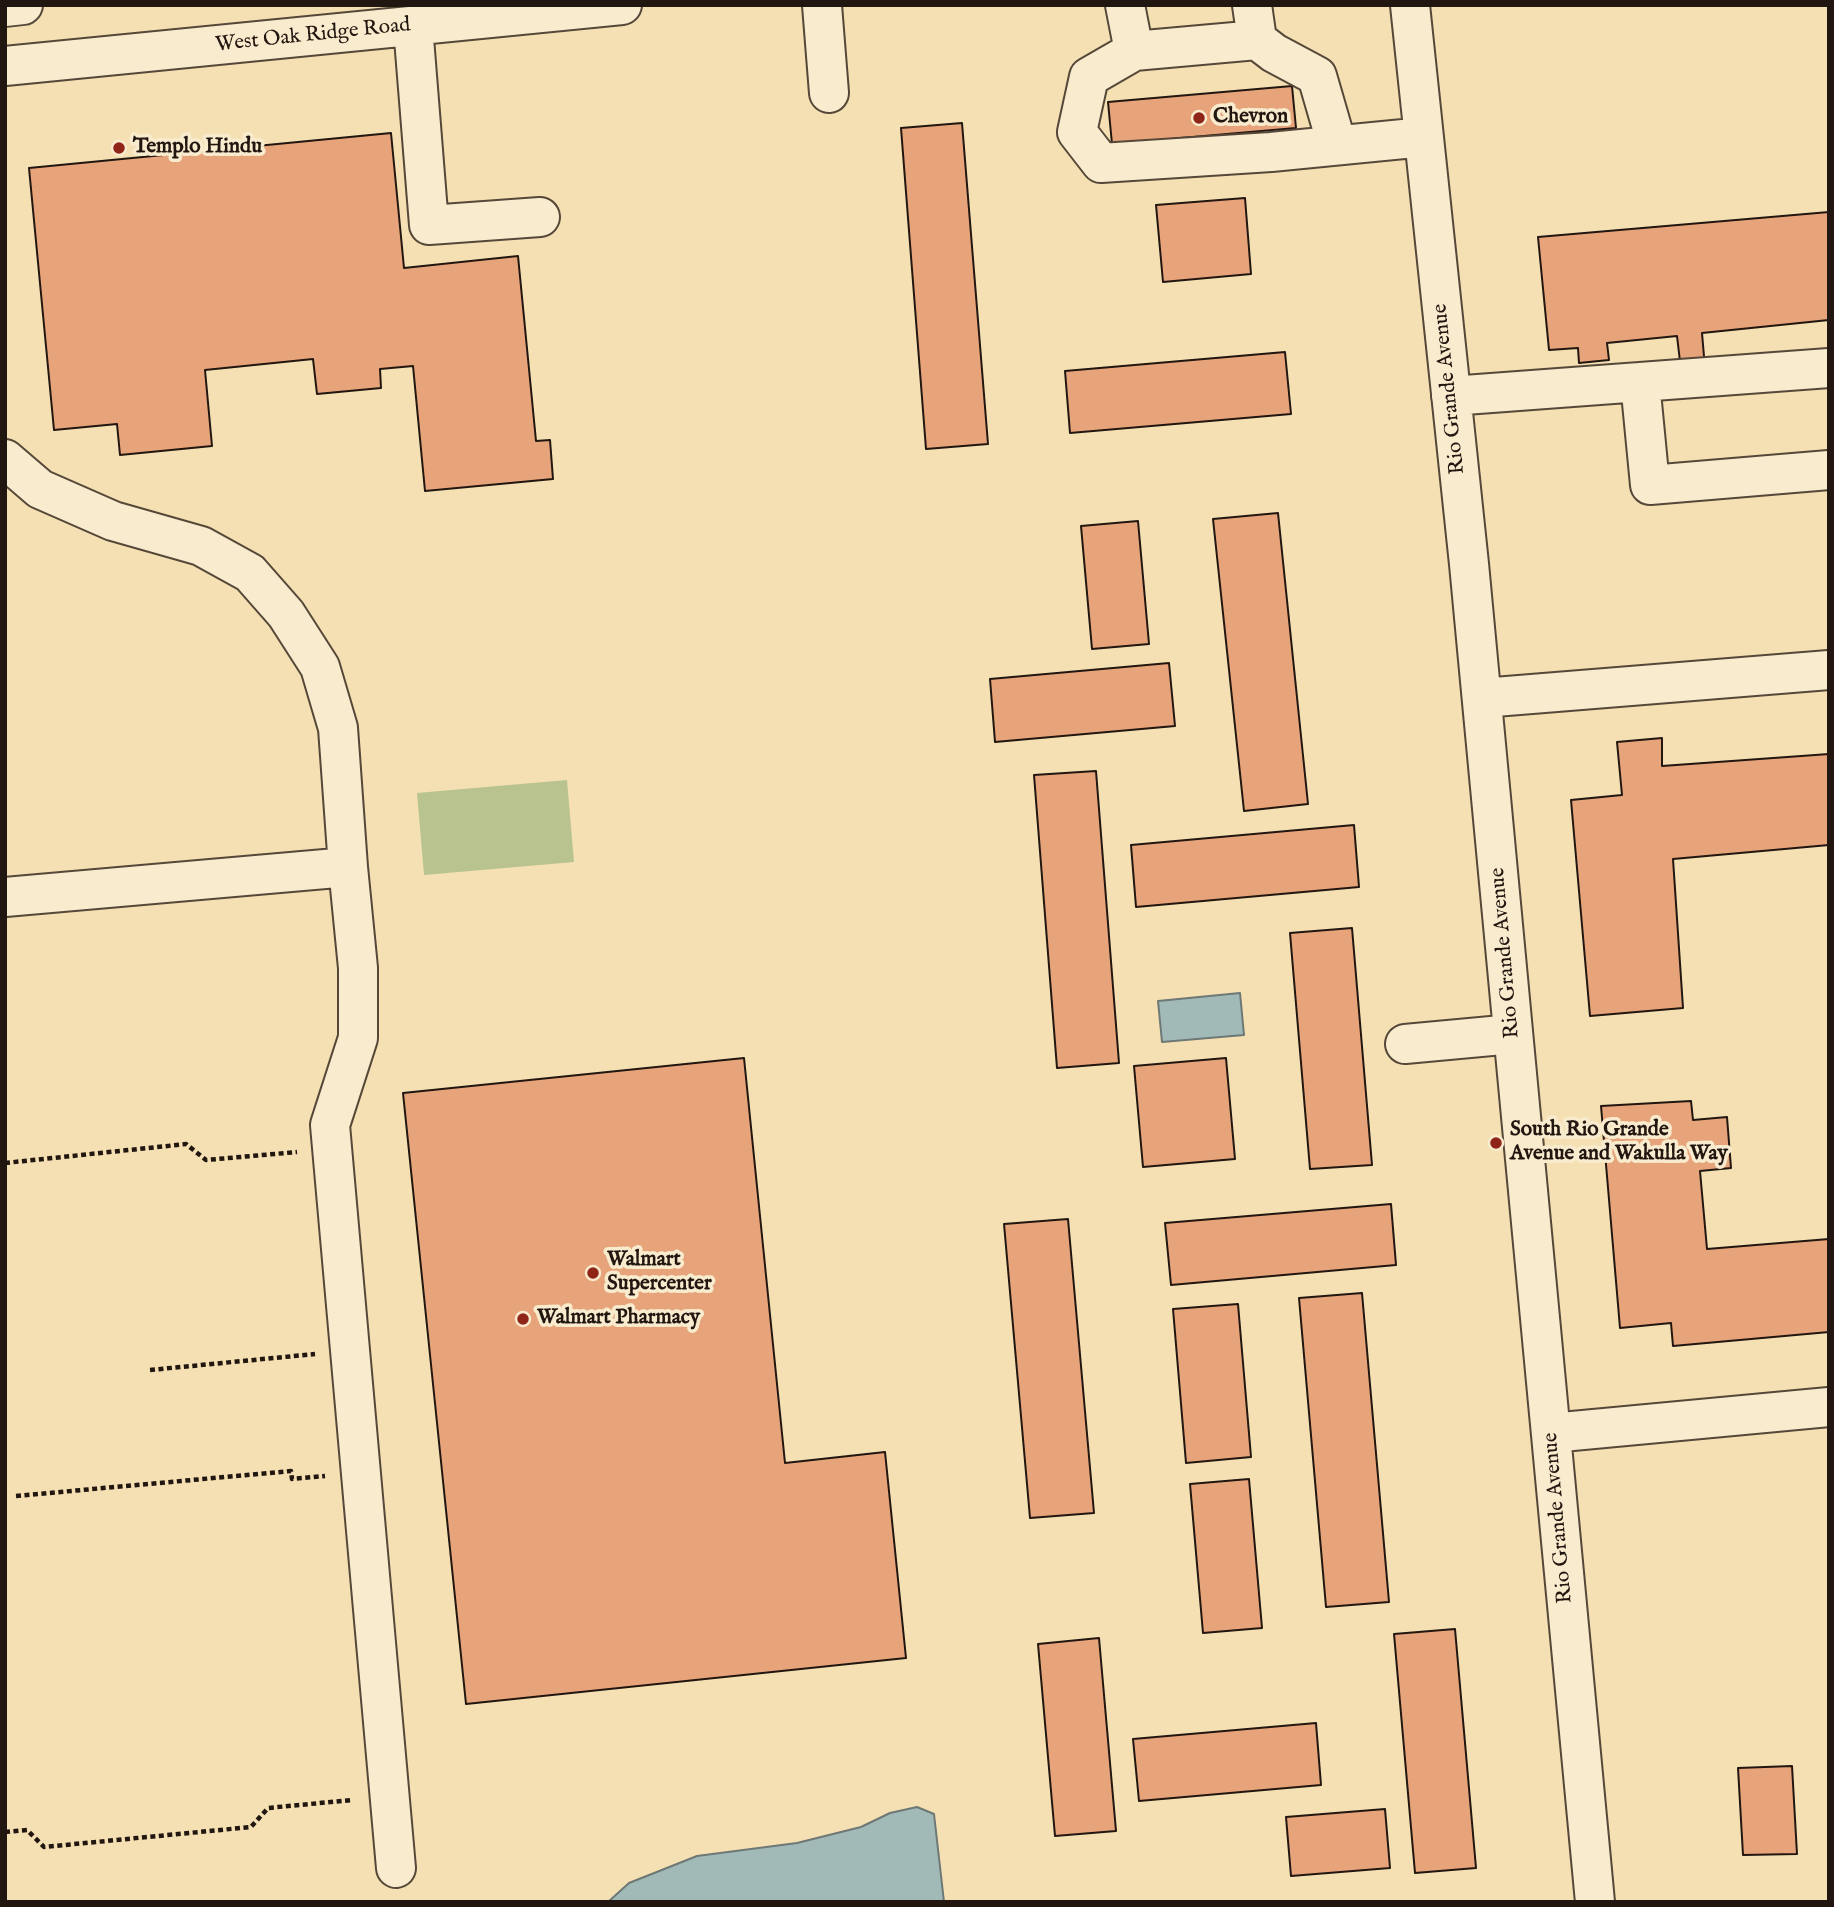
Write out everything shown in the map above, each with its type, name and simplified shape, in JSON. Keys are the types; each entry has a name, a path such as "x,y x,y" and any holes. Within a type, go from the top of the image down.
{"street":[{"path":"5,7 23,5"},
{"name":"West Oak Ridge Road","path":"5,66 213,45 263,19 404,16 622,5"},
{"path":"822,5 829,93"},
{"path":"1125,5 1134,51"},
{"name":"Rio Grande Avenue","path":"1410,5 1482,698 1595,1902"},
{"path":"404,16 429,225 540,217"},
{"path":"1337,145 1317,76 1274,53 1255,23 1134,51 1089,77 1077,132 1101,163 1337,145 1424,137"},
{"path":"1451,396 1829,368"},
{"path":"1640,382 1650,485 1829,470"},
{"path":"5,458 40,489 113,521 201,545 250,573 286,614 320,667 338,728 358,968 358,1038 330,1125 396,1868"},
{"path":"1482,698 1829,670"},
{"path":"5,897 348,867"},
{"path":"1405,1044 1513,1034"},
{"path":"1551,1433 1829,1407"}],"path":[{"path":"5,1163 186,1144 206,1160 301,1151"},
{"path":"150,1370 320,1354"},
{"path":"16,1496 291,1471 292,1479 331,1475"},
{"path":"5,1832 27,1830 44,1846 72,1844 251,1827 268,1808 360,1800"}],"green space":[{"path":"567,780 574,862 424,875 417,793"}],"water":[{"path":"1240,993 1244,1035 1162,1042 1158,1001"},
{"path":"917,1807 934,1814 944,1902 608,1902 629,1883 697,1856 797,1843 861,1827 890,1813"}],"building":[{"path":"1292,86 1296,128 1112,144 1108,102"},
{"path":"962,123 988,444 926,449 901,128"},
{"path":"391,133 404,268 518,256 536,441 550,440 553,479 425,491 413,366 380,369 381,388 317,394 313,359 205,370 212,446 120,455 117,424 54,430 29,168"},
{"path":"1245,198 1251,274 1163,282 1156,205"},
{"path":"1829,212 1829,320 1702,333 1705,368 1681,370 1677,336 1607,343 1609,360 1579,363 1578,348 1549,350 1538,237"},
{"path":"1285,352 1291,414 1070,433 1065,371"},
{"path":"1278,513 1308,804 1244,811 1213,519"},
{"path":"1138,521 1149,644 1092,649 1081,526"},
{"path":"1169,663 1175,726 995,742 990,679"},
{"path":"1662,738 1662,766 1829,754 1829,845 1673,859 1683,1008 1590,1016 1571,800 1622,795 1617,742"},
{"path":"1096,771 1119,1063 1057,1068 1034,775"},
{"path":"1354,825 1359,887 1136,907 1131,845"},
{"path":"1352,928 1372,1165 1310,1169 1290,933"},
{"name":"Walmart Supercenter","path":"744,1058 785,1463 885,1452 906,1658 466,1704 403,1093"},
{"path":"1226,1058 1235,1159 1143,1167 1134,1066"},
{"path":"1691,1101 1693,1120 1727,1117 1731,1168 1700,1171 1707,1249 1829,1239 1829,1332 1673,1346 1671,1323 1620,1328 1601,1106"},
{"path":"1391,1204 1396,1265 1171,1285 1165,1223"},
{"path":"1068,1219 1094,1513 1030,1518 1004,1224"},
{"path":"1362,1293 1389,1602 1326,1607 1299,1298"},
{"path":"1238,1304 1251,1457 1186,1463 1173,1309"},
{"path":"1249,1479 1262,1628 1203,1633 1190,1484"},
{"path":"1455,1629 1476,1868 1415,1873 1394,1634"},
{"path":"1099,1638 1116,1831 1055,1836 1038,1644"},
{"path":"1316,1723 1321,1785 1139,1801 1133,1739"},
{"path":"1792,1766 1797,1854 1743,1855 1738,1768"},
{"path":"1385,1809 1390,1868 1291,1876 1286,1817"}],"place":[{"name":"Chevron","path":"1199,118"},
{"name":"Templo Hindu","path":"119,148"},
{"name":"South Rio Grande Avenue and Wakulla Way","path":"1496,1143"},
{"name":"Walmart Supercenter","path":"593,1273"},
{"name":"Walmart Pharmacy","path":"523,1319"}]}
